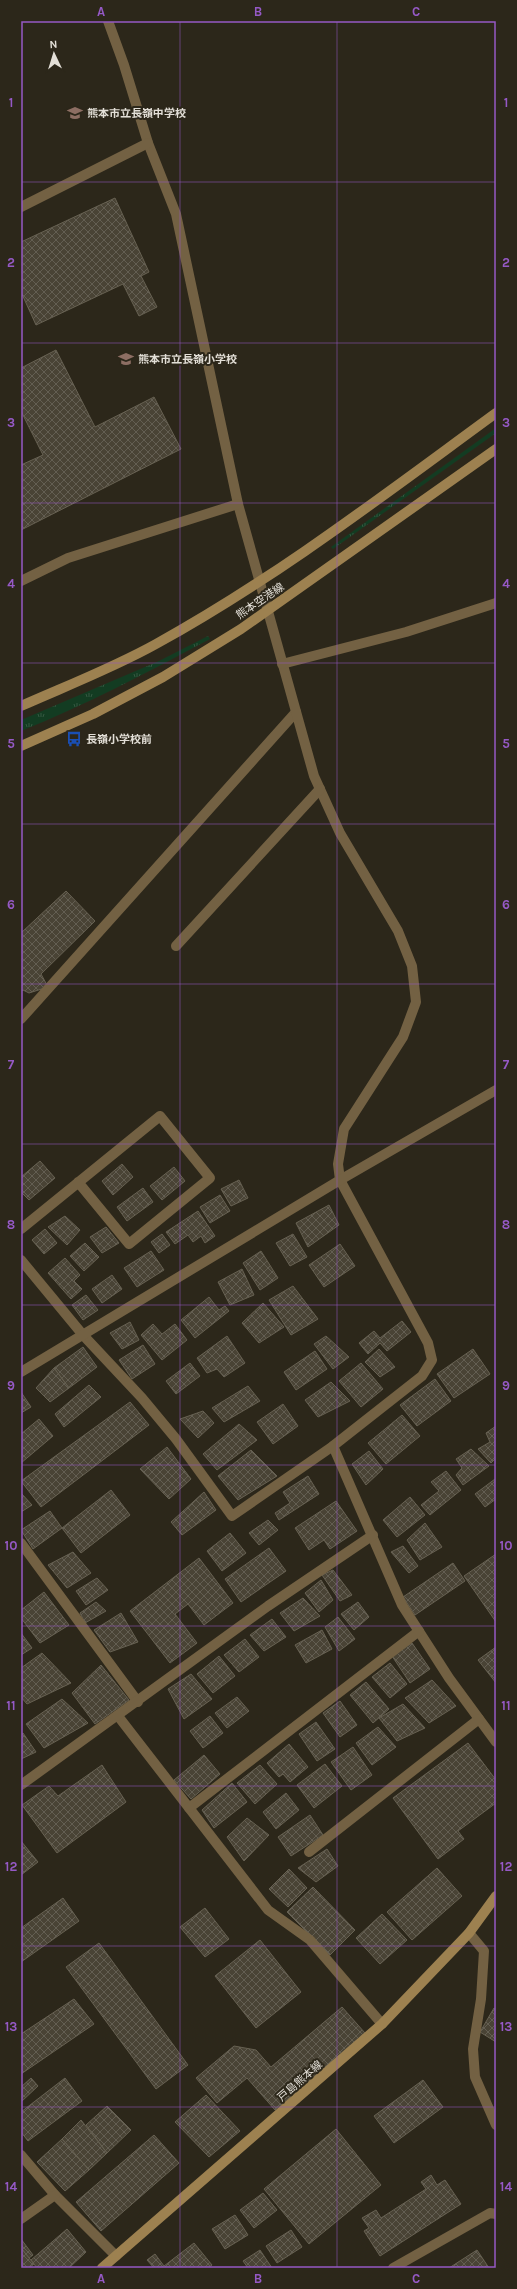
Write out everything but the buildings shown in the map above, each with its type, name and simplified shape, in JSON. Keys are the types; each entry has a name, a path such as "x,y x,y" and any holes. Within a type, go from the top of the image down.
{"main road":[{"name":"熊本空港線","path":"21,706 155,645 259,582 335,531 496,413"},
{"name":"熊本空港線","path":"21,746 93,714 163,677 267,611 496,450"},
{"name":"戸島熊本線","path":"102,2268 382,2024 469,1933 496,1896"}],"street":[{"path":"21,1260 83,1335 147,1404 176,1439 232,1516 333,1446 422,1376 432,1360 428,1343 340,1180 338,1164 344,1129 403,1037 416,1002 412,966 398,931 340,833 314,776 238,504 176,214 148,143 124,65 108,21"},
{"path":"21,207 148,143"},
{"path":"21,581 68,558 238,504"},
{"path":"282,664 406,632 496,603"},
{"path":"21,1019 296,712"},
{"path":"176,946 320,789"},
{"path":"21,1372 340,1180 496,1090"},
{"path":"21,1229 78,1182 160,1116 210,1178 129,1244 78,1182"},
{"path":"333,1446 402,1605 449,1678 496,1742"},
{"path":"21,1785 138,1702 268,1606 372,1534"},
{"path":"21,1543 138,1702"},
{"path":"189,1808 418,1631"},
{"path":"118,1716 268,1910 310,1940 382,2024"},
{"path":"309,1852 479,1719"},
{"path":"469,1933 484,1951 481,1999 473,2049 475,2077 496,2125"},
{"path":"21,2155 55,2195 116,2256"},
{"path":"21,2219 55,2195"},
{"path":"393,2268 490,2213 496,2214"}],"green space":[{"path":"496,428 496,433 333,549 331,547"},
{"path":"208,636 210,639 140,676 21,731 21,720 159,661"}],"place":[{"name":"熊本市立長嶺中学校","path":"75,113"},
{"name":"熊本市立長嶺小学校","path":"126,359"},
{"name":"長嶺小学校前","path":"74,739"}]}
